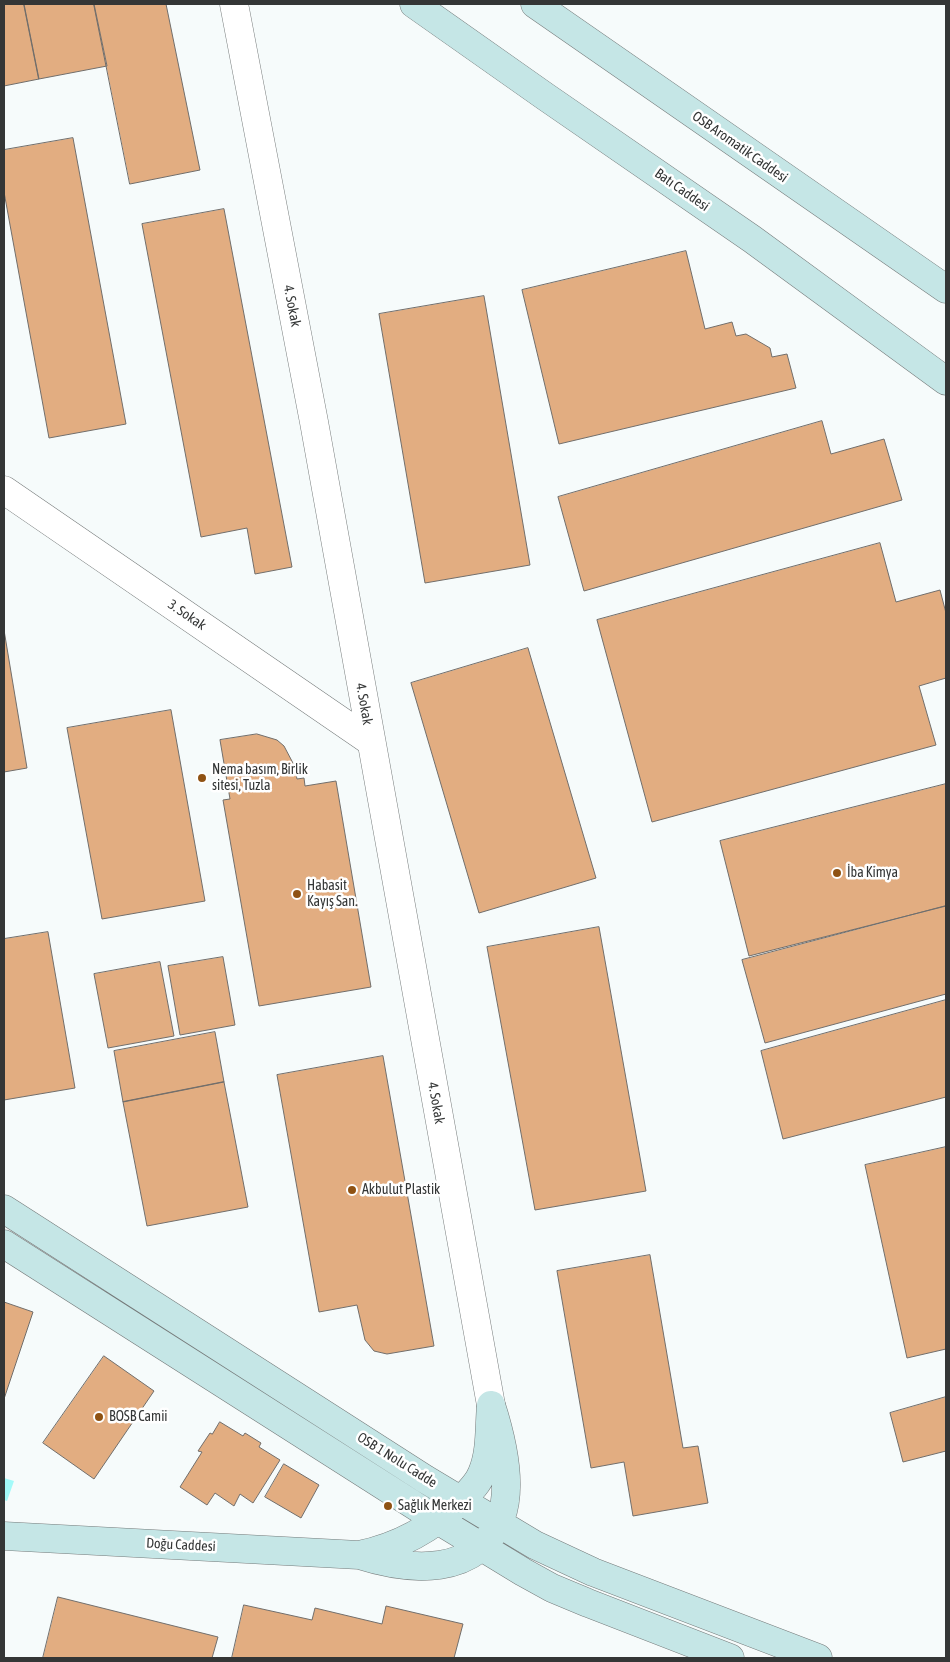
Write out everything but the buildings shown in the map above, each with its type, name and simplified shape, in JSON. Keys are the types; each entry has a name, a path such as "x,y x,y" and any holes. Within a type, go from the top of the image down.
{"street":[{"name":"4. Sokak","path":"234,4 312,412 490,1405"},
{"name":"Batı Caddesi","path":"414,4 752,239 946,381"},
{"name":"OSB Aromatik Caddesi","path":"535,4 946,289"},
{"name":"3. Sokak","path":"4,490 370,741"},
{"name":"OSB 1 Nolu Cadde","path":"4,1209 489,1535 552,1588 730,1658"},
{"name":"OSB 1 Nolu Cadde","path":"4,1244 450,1510"},
{"name":"Doğu Caddesi","path":"359,1555 381,1550 404,1541 450,1510 478,1481 482,1475 486,1460 490,1405"},
{"path":"489,1535 500,1518 504,1502 505,1466 503,1449 490,1405"},
{"name":"Doğu Caddesi","path":"4,1536 359,1555 395,1565 413,1567 452,1563 466,1558 476,1551 489,1535"},
{"name":"OSB 1 Nolu Cadde","path":"489,1535 535,1545 593,1572 818,1658"}],"shaded area":[{"path":"4,1478 14,1481 7,1501 4,1500"}],"place":[{"name":"Nema basım, Birlik sitesi, Tuzla","path":"202,778"},
{"name":"İba Kimya","path":"837,873"},
{"name":"Habasit Kayış San.","path":"297,894"},
{"name":"Akbulut Plastik","path":"352,1190"},
{"name":"BOSB Camii","path":"99,1417"},
{"name":"Sağlık Merkezi","path":"388,1506"}]}
